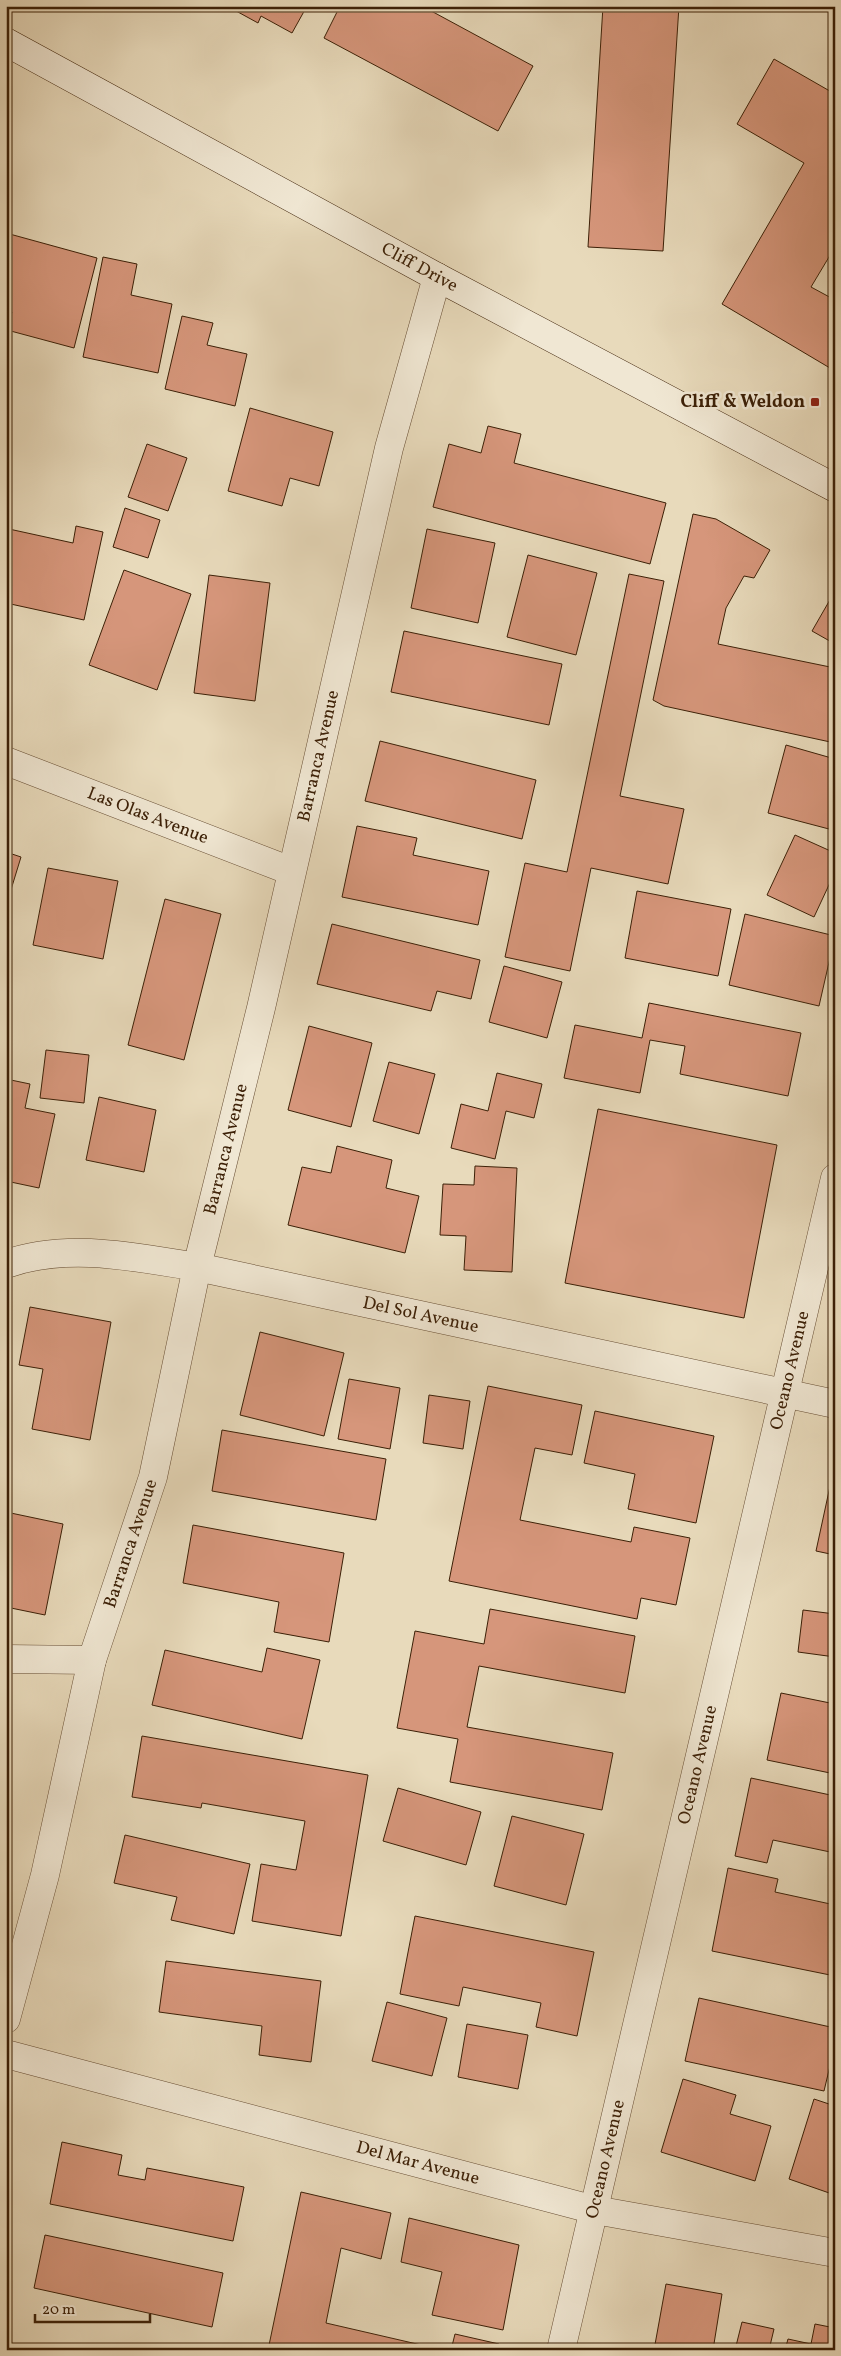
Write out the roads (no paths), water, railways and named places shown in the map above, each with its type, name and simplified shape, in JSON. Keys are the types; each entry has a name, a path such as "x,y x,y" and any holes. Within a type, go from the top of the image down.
{"street":[{"name":"Cliff Drive","path":"6,42 437,277 835,488"},
{"name":"Barranca Avenue","path":"6,2019 45,1875 92,1660 153,1476 197,1267 258,1018 390,448 437,277"},
{"name":"Las Olas Avenue","path":"6,761 291,871"},
{"name":"Oceano Avenue","path":"561,2350 835,1178"},
{"name":"Del Sol Avenue","path":"6,1264 16,1260 83,1252 112,1253 197,1267 835,1404"},
{"path":"6,1659 92,1660"},
{"name":"Del Mar Avenue","path":"6,2054 595,2210 835,2253"}],"place":[{"name":"Cliff & Weldon","path":"815,402"}]}
